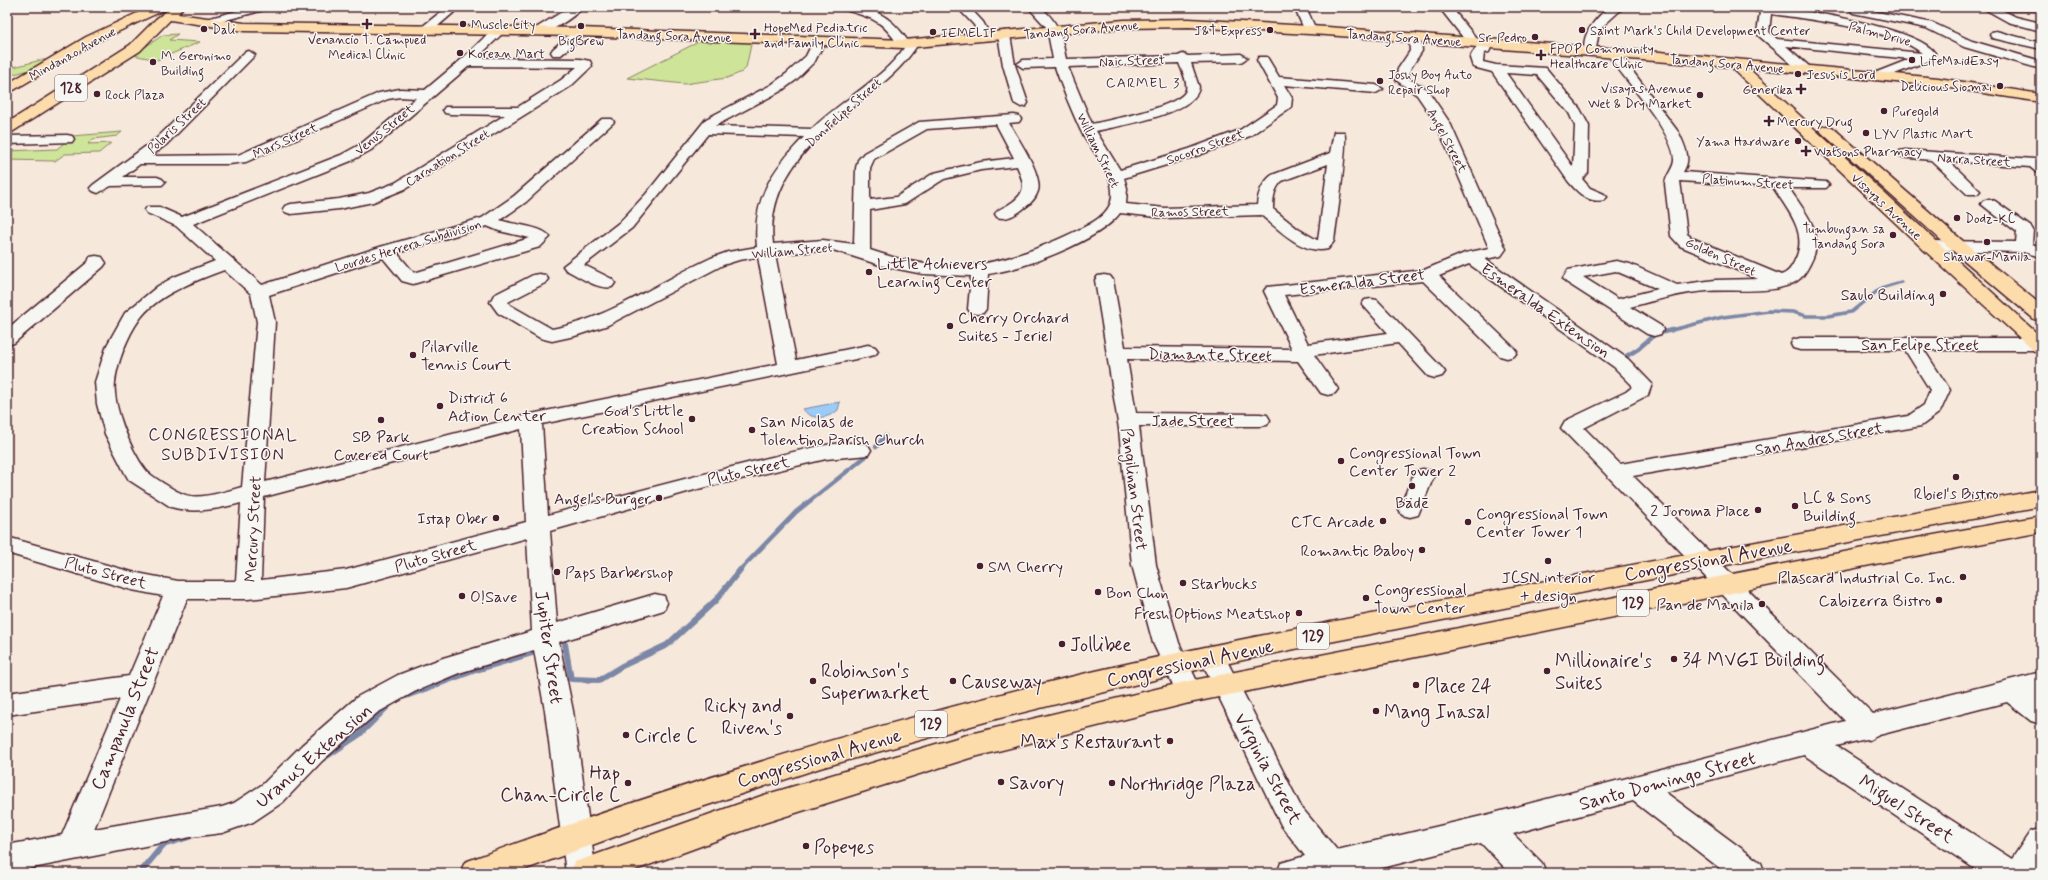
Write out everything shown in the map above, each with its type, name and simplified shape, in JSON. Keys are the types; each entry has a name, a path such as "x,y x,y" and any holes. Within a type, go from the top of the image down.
{"main road":[{"name":"Mindanao Avenue","path":"7,90 90,40 159,12 180,7"},
{"name":"Tandang Sora Avenue","path":"131,8 207,22 244,27 580,32 908,44 1054,30 1163,23 1310,30 1415,38 1479,45 1612,52 1883,76 1985,88 2041,98"},
{"name":"Mindanao Avenue","path":"7,129 134,48 159,12"},
{"name":"Visayas Avenue","path":"1736,64 1930,246 2040,345"},
{"name":"Visayas Avenue","path":"1759,66 1843,144 1958,246 2041,314"},
{"path":"1820,143 1843,144"},
{"name":"Congressional Avenue","path":"476,873 576,834 782,766 1053,692 1212,656 1617,576 2041,498"},
{"name":"Congressional Avenue","path":"586,873 764,809 963,748 1188,692 1728,584 2041,524"}],"street":[{"path":"207,22 264,7"},
{"path":"427,29 454,7"},
{"path":"540,31 569,14 577,7"},
{"path":"846,7 869,14 887,22 908,44"},
{"path":"869,14 884,7"},
{"path":"963,7 980,24 984,37"},
{"path":"1034,7 1054,30"},
{"path":"1300,7 1310,30"},
{"path":"1445,7 1479,45 1476,58 1477,64 1496,69 1541,71 1575,112 1582,126 1580,173 1573,178"},
{"name":"Palm Drive","path":"1750,7 1853,25 1892,34 1925,52"},
{"path":"1987,7 2012,20 2041,27"},
{"path":"2009,7 2041,7"},
{"path":"1591,51 1592,34 1613,8"},
{"path":"1766,10 1762,30 1773,42 1806,70"},
{"path":"1848,10 1929,25 1968,44 2041,65"},
{"path":"1810,18 1812,32 1860,38 1925,52"},
{"path":"1853,25 1860,38"},
{"name":"Venus Street","path":"182,223 351,155 366,147 426,94 466,62 499,30"},
{"name":"William Street","path":"539,279 500,299 498,302 504,309 547,334 552,335 601,321 644,301 705,267 740,254 835,245 898,264 932,270 980,271 1011,264 1063,244 1099,224 1116,208 1119,202 1120,193 1115,176 1088,129 1060,63 1054,30"},
{"path":"557,52 580,32"},
{"path":"1996,35 2040,45"},
{"path":"1004,36 1010,65 1022,103"},
{"name":"Angel Street","path":"1415,38 1416,51 1404,69 1402,80 1422,92 1443,123 1465,170 1498,248 1495,252"},
{"path":"606,283 572,266 626,225 652,197 711,122 720,115 759,98 791,77 811,58 819,41"},
{"path":"1773,42 1867,51 1925,52"},
{"name":"Don Felipe Street","path":"788,367 766,251 765,211 769,198 789,162 815,133 842,108 902,59 908,44"},
{"path":"2014,58 2040,45"},
{"path":"1867,51 1883,76"},
{"name":"Golden Street","path":"1612,52 1619,64 1668,127 1678,147 1682,159 1681,165 1673,179 1679,236 1686,242 1779,281"},
{"name":"Palm Drive","path":"1883,76 1925,52"},
{"name":"Polaris Street","path":"157,182 102,185 162,141 248,55"},
{"path":"1088,129 1162,111 1187,98 1192,91 1192,82 1183,58"},
{"name":"Naic Street","path":"1023,64 1183,58 1241,58"},
{"name":"Socorro Street","path":"1115,176 1194,152 1245,133 1284,106 1285,98 1263,60"},
{"name":"Carnation Street","path":"291,209 339,204 373,197 400,186 566,83 586,66 586,64 530,62 466,62"},
{"path":"1496,69 1573,178 1585,192 1599,197"},
{"path":"1274,80 1376,89"},
{"name":"Mars Street","path":"138,160 228,160 241,158 384,96 396,94 426,94"},
{"path":"450,110 521,111"},
{"path":"862,254 863,168 865,160 874,152 924,125 1007,119 1021,161 1030,180 1030,191 1018,205 1003,214"},
{"name":"Lourdes Herrera Subdivision","path":"258,292 386,251 488,221 520,199 607,122"},
{"path":"704,130 815,133"},
{"path":"1337,155 1271,182 1265,197 1265,210 1305,241 1318,246 1325,244 1337,155 1339,135"},
{"path":"7,140 67,139"},
{"name":"Narra Street","path":"1905,154 2034,162 2041,169"},
{"path":"1935,156 1972,191"},
{"path":"862,206 899,201 908,198 939,176 981,166 1021,161"},
{"name":"Platinum Street","path":"1674,176 1821,185"},
{"path":"1616,305 1705,286 1779,281 1791,277 1798,272 1810,246 1810,239 1797,213 1778,182"},
{"path":"1990,204 2025,230 2024,247"},
{"name":"Ramos Street","path":"1116,208 1165,213 1265,210"},
{"path":"153,210 182,223 258,292"},
{"path":"386,251 408,277 413,279 534,243 542,237 540,235 505,228 488,221"},
{"path":"1930,246 2024,247 2041,252"},
{"name":"Esmeralda Street","path":"1303,353 1273,291 1426,274 1470,257 1495,252"},
{"name":"Esmeralda Extension","path":"1470,257 1622,363 1642,384 1641,391 1572,426 1571,428 1622,471"},
{"path":"7,339 97,263 96,261"},
{"path":"226,263 180,281 164,290 131,317 116,345 105,382 107,404 115,434 137,475 179,502 215,502 531,420 868,351"},
{"path":"1654,330 1572,278 1574,274 1616,266 1624,268 1676,291"},
{"path":"977,309 980,271"},
{"path":"1426,274 1507,352"},
{"name":"Pangilinan Street","path":"1104,280 1126,419 1129,429 1144,565 1166,643 1174,664 1188,692"},
{"name":"Mercury Street","path":"248,590 253,492 266,322 258,292"},
{"path":"1371,304 1435,372"},
{"name":"Diamante Street","path":"1116,353 1220,355 1303,353 1402,337"},
{"name":"San Felipe Street","path":"1800,344 2040,345"},
{"name":"San Andres Street","path":"1622,471 1914,421 1933,408 1940,390 1928,369 1910,344"},
{"path":"1303,353 1328,389"},
{"name":"Jade Street","path":"1126,419 1260,420"},
{"name":"Jupiter Street","path":"531,420 545,638 559,711 581,873"},
{"name":"Pluto Street","path":"7,545 132,580 178,590 248,590 346,579 703,481 826,452 860,450"},
{"path":"1622,471 1704,560 1869,728"},
{"path":"1410,509 1422,476"},
{"name":"Campanula Street","path":"72,847 178,590"},
{"name":"Uranus Extension","path":"7,859 191,824 222,820 244,813 273,793 312,753 367,705 407,683 452,665 545,638 655,603"},
{"name":"Virginia Street","path":"1212,656 1291,816 1333,868"},
{"name":"Santo Domingo Street","path":"1292,873 1333,868 1807,742 1869,728 2041,683"},
{"path":"7,704 138,686"},
{"path":"2010,690 2041,713"},
{"name":"Miguel Street","path":"1807,742 2007,873"},
{"path":"1637,788 1750,873"},
{"path":"1486,828 1531,873"},
{"path":"2021,873 2041,842"}],"green space":[{"path":"178,34 169,40 200,42 157,60 133,55 163,35"},
{"path":"704,39 752,40 746,68 742,72 727,78 684,84 627,78"},
{"path":"41,60 48,60 33,69 7,76 7,65 13,65 14,67"},
{"path":"122,132 117,136 93,139 88,144 111,143 99,153 65,154 55,161 7,160 7,151 57,149 72,136"}],"water":[{"path":"840,402 838,410 825,417 815,417 806,413 803,409"}],"waterway":[{"path":"1671,330 1723,317 1769,311 1793,312 1806,316 1828,316 1851,312 1881,288 1901,282"},
{"path":"1620,360 1638,349 1655,334 1671,330"},
{"path":"876,447 885,436"},
{"path":"739,571 796,512 865,457"},
{"path":"565,644 571,679 599,680 622,666 667,645 716,600 740,570"},
{"path":"406,696 473,671 539,651"},
{"path":"327,756 360,734 391,703"},
{"path":"140,873 163,845 189,837"}],"place":[{"name":"Venancio T. Campued Medical Clinic","path":"367,24"},
{"name":"Muscle City","path":"463,24"},
{"name":"BigBrew","path":"581,26"},
{"name":"Dali","path":"204,29"},
{"name":"J&T Express","path":"1270,30"},
{"name":"Saint Mark's Child Development Center","path":"1582,30"},
{"name":"IEMELIF","path":"933,32"},
{"name":"HopeMed Pediatric and Family Clinic","path":"755,34"},
{"name":"Sr. Pedro","path":"1535,37"},
{"name":"Korean Mart","path":"460,53"},
{"name":"FPOP Community Healthcare Clinic","path":"1541,55"},
{"name":"LifeMaidEasy","path":"1912,60"},
{"name":"M. Geronimo Building","path":"153,62"},
{"name":"Jesus is Lord","path":"1798,74"},
{"name":"Joshy Boy Auto Repair Shop","path":"1380,81"},
{"name":"Delicious Siomai","path":"2000,86"},
{"name":"Generika","path":"1801,89"},
{"name":"Rock Plaza","path":"97,94"},
{"name":"Visayas Avenue Wet & Dry Market","path":"1700,95"},
{"name":"Puregold","path":"1884,111"},
{"name":"Mercury Drug","path":"1769,121"},
{"name":"LYV Plastic Mart","path":"1866,133"},
{"name":"Yama Hardware","path":"1798,141"},
{"name":"Watsons Pharmacy","path":"1806,151"},
{"name":"Dodz-KC","path":"1957,218"},
{"name":"Tumbungan sa Tandang Sora","path":"1893,235"},
{"name":"Shawar-Manila","path":"1987,242"},
{"name":"Little Achievers Learning Center","path":"869,272"},
{"name":"Saulo Building","path":"1943,294"},
{"name":"Cherry Orchard Suites - Jeriel","path":"950,326"},
{"name":"Pilarville Tennis Court","path":"413,355"},
{"name":"District 6 Action Center","path":"440,406"},
{"name":"God's Little Creation School","path":"692,419"},
{"name":"SB Park Covered Court","path":"381,420"},
{"name":"San Nicolas de Tolentino Parish Church","path":"752,430"},
{"name":"Congressional Town Center Tower 2","path":"1341,461"},
{"name":"Rbiel's Bistro","path":"1956,477"},
{"name":"Bädē","path":"1412,486"},
{"name":"Angel's Burger","path":"659,498"},
{"name":"LC & Sons Building","path":"1795,506"},
{"name":"2 Joroma Place","path":"1758,510"},
{"name":"Istap Ober","path":"496,518"},
{"name":"CTC Arcade","path":"1383,521"},
{"name":"Congressional Town Center Tower 1","path":"1468,522"},
{"name":"Romantic Baboy","path":"1422,550"},
{"name":"JCSN interior + design","path":"1548,561"},
{"name":"SM Cherry","path":"980,566"},
{"name":"Paps Barbershop","path":"557,572"},
{"name":"Plascard Industrial Co. Inc.","path":"1963,577"},
{"name":"Starbucks","path":"1183,583"},
{"name":"Bon Chon","path":"1098,592"},
{"name":"O!Save","path":"462,596"},
{"name":"Congressional Town Center","path":"1366,598"},
{"name":"Cabizerra Bistro","path":"1939,600"},
{"name":"Pan de Manila","path":"1762,604"},
{"name":"Fresh Options Meatshop","path":"1299,613"},
{"name":"Jollibee","path":"1062,644"},
{"name":"34 MVGI Building","path":"1674,659"},
{"name":"Millionaire's Suites","path":"1547,671"},
{"name":"Robinson's Supermarket","path":"813,681"},
{"name":"Causeway","path":"953,681"},
{"name":"Place 24","path":"1416,685"},
{"name":"Mang Inasal","path":"1376,711"},
{"name":"Ricky and Riven's","path":"790,716"},
{"name":"Circle C","path":"626,735"},
{"name":"Max's Restaurant","path":"1170,741"},
{"name":"Savory","path":"1001,782"},
{"name":"Hap Chan-Circle C","path":"628,783"},
{"name":"Northridge Plaza","path":"1112,783"},
{"name":"Popeyes","path":"806,846"}],"district":[{"name":"CARMEL 3","path":"1143,82"},
{"name":"CONGRESSIONAL SUBDIVISION","path":"223,444"}]}
